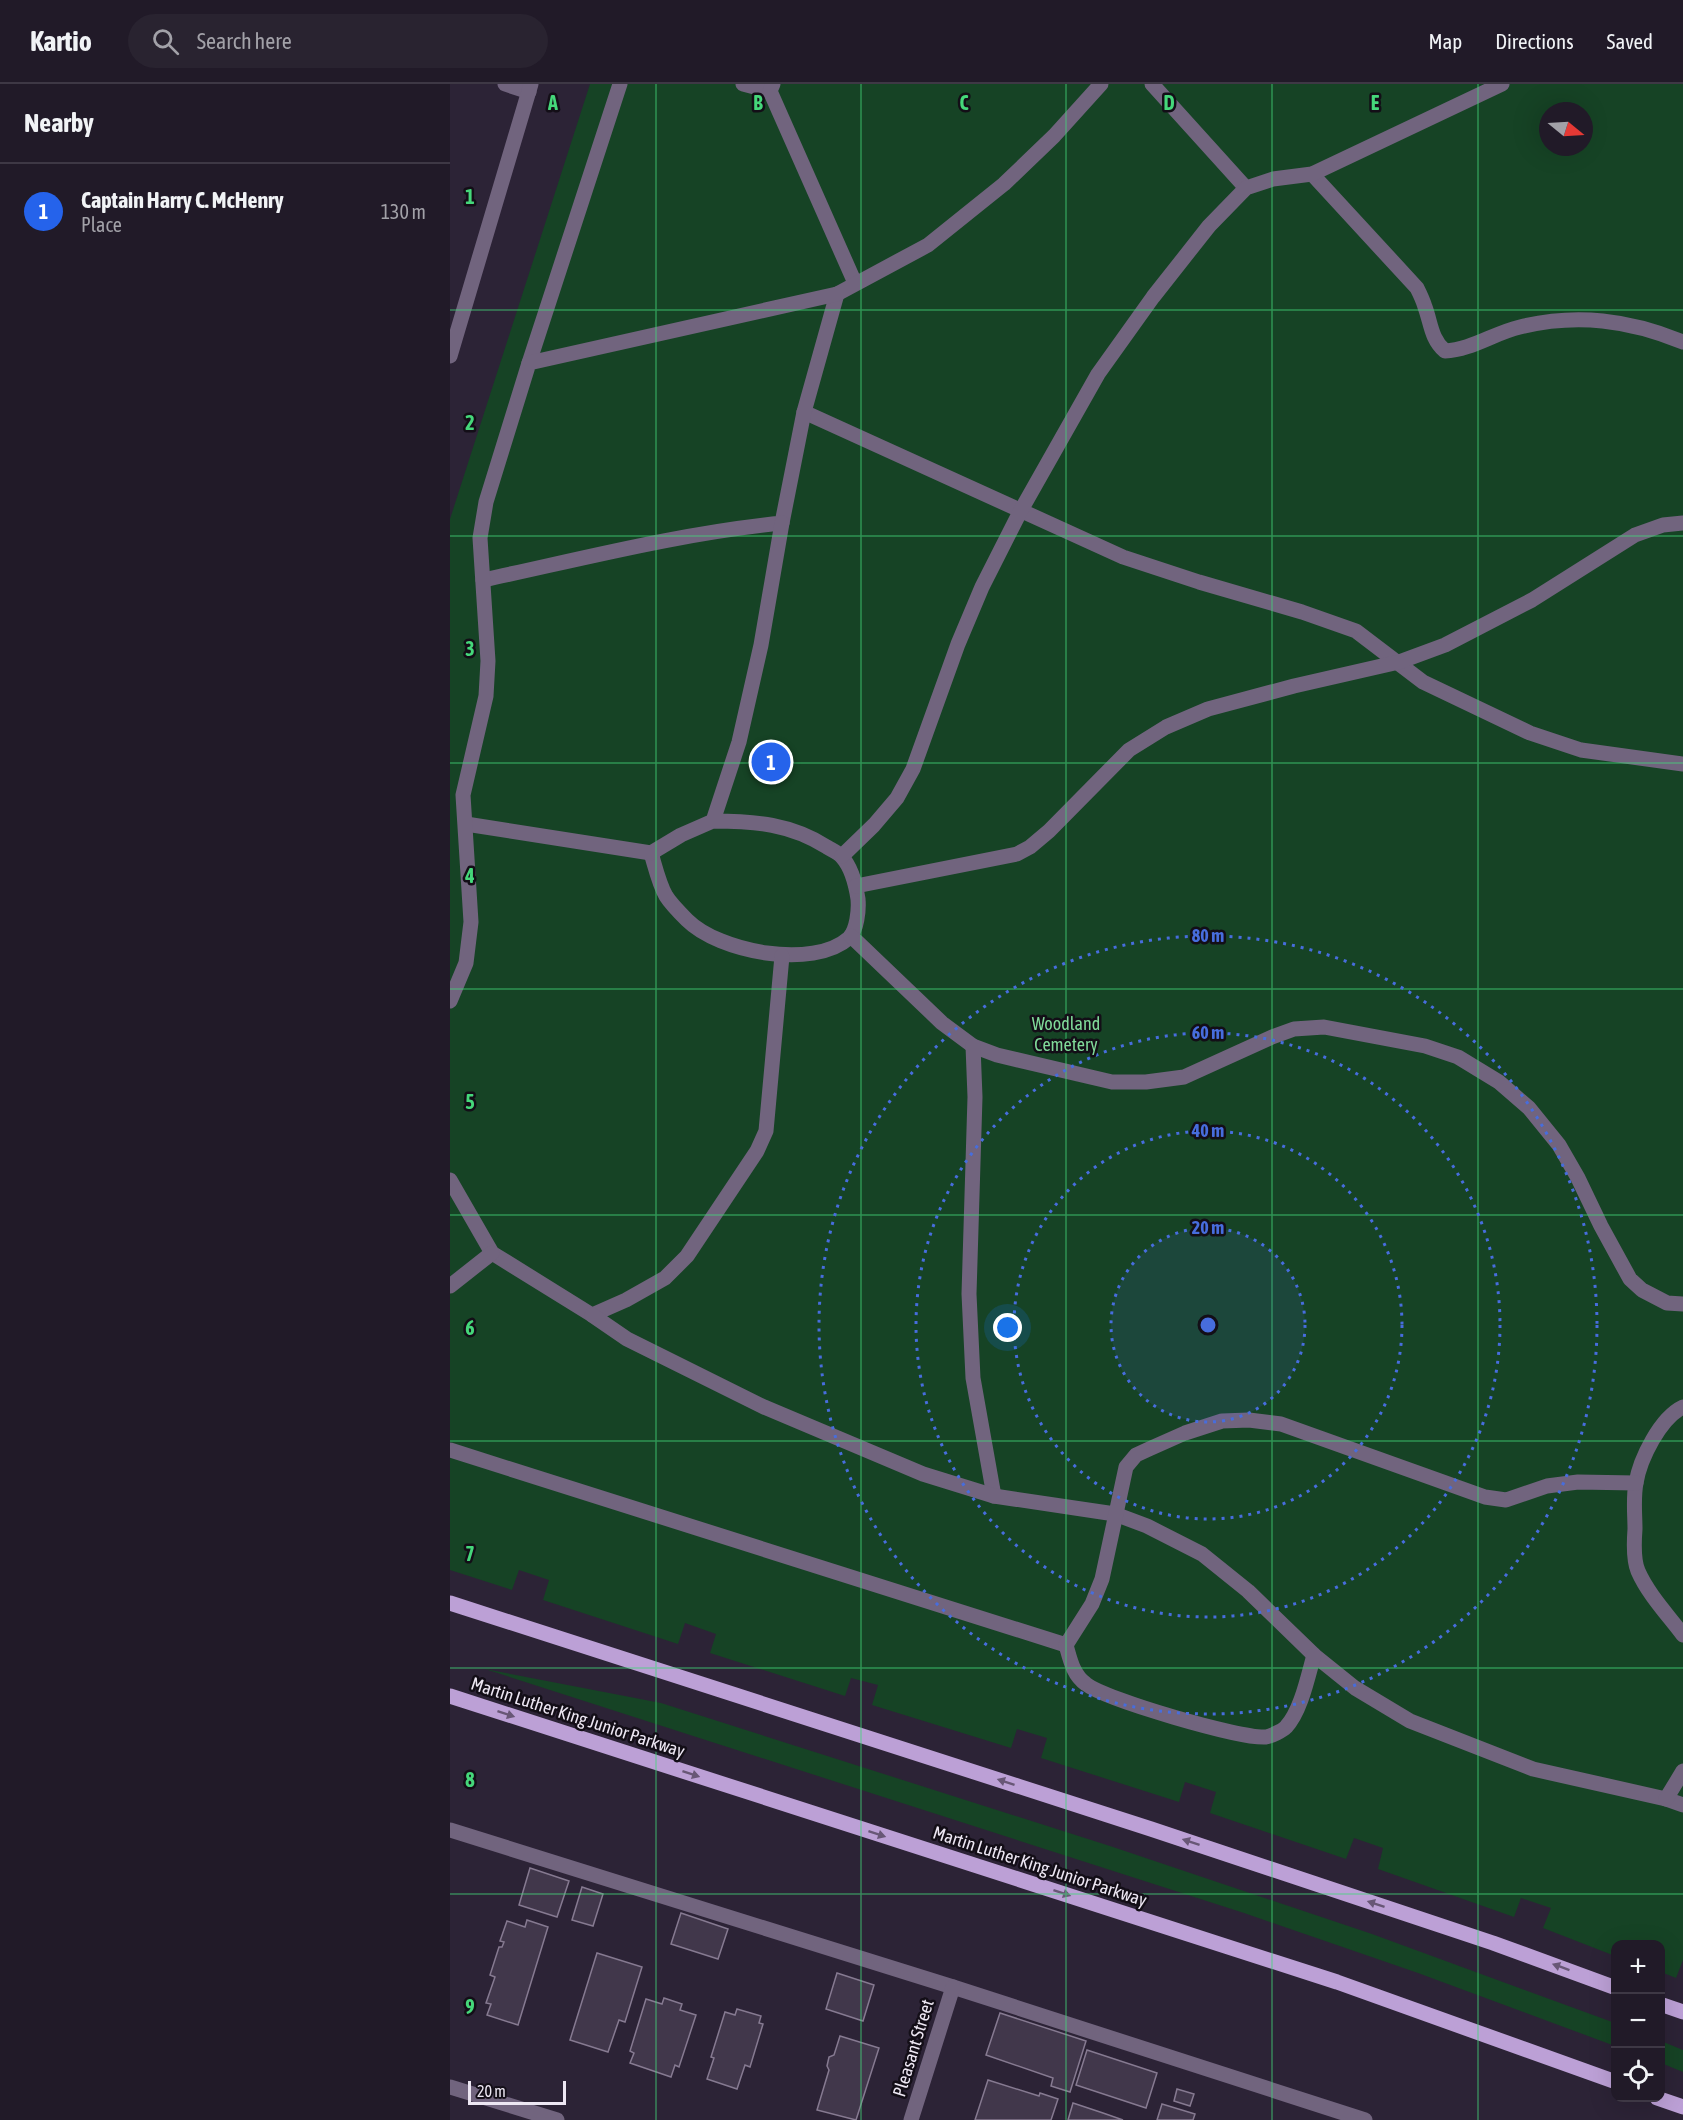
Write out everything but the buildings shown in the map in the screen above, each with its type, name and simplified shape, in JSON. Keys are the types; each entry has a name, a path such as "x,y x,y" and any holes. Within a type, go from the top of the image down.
{"main road":[{"path":"450,1603 1151,1829 1493,1943 1611,1986"},
{"name":"Martin Luther King Junior Parkway","path":"450,1696 1326,1978 1611,2080"},
{"path":"1665,2006 1683,2012"},
{"path":"1665,2100 1683,2107"}],"street":[{"path":"450,356 530,88 505,84"},
{"path":"450,1001 466,963 471,922 463,795 486,696 488,661 480,538 486,502 620,84"},
{"path":"743,84 772,87 855,283"},
{"path":"529,363 837,294 928,245 1005,184 1054,136 1101,84"},
{"path":"1152,84 1246,188"},
{"path":"842,856 874,825 897,798 913,770 958,644 982,587 1020,512 1098,374 1160,288 1209,226 1246,188 1273,179 1312,174 1502,84"},
{"path":"1312,174 1417,288 1425,306 1431,331 1438,345 1445,351 1457,351 1519,327 1577,319 1607,321 1653,330 1683,342"},
{"path":"713,821 739,742 762,645 782,523 804,412 837,294"},
{"path":"804,412 1123,557 1302,612 1356,632 1423,682 1530,733 1581,750 1683,764"},
{"path":"483,580 630,548 746,526 782,523"},
{"path":"856,886 1017,854 1030,847 1049,831 1129,750 1166,727 1219,706 1399,662 1445,645 1532,600 1635,535 1664,525 1683,523"},
{"path":"466,824 651,853 681,835 713,821 743,821 786,827 819,842 842,856 856,886 859,911 851,936 834,948 782,956 741,947 710,936 689,922 666,895 651,853"},
{"path":"851,936 942,1023 973,1046 997,1055 1112,1082 1146,1082 1184,1077 1294,1029 1324,1027 1425,1046 1458,1057 1499,1082 1529,1108 1559,1145 1629,1279 1642,1290 1667,1303 1683,1304"},
{"path":"592,1316 665,1278 687,1256 757,1151 766,1131 782,956"},
{"path":"973,1046 975,1097 969,1294 973,1378 994,1496"},
{"path":"450,1180 492,1253 627,1339 764,1407 923,1474 994,1496 1115,1514 1147,1526 1202,1554 1248,1591 1314,1655 1354,1689 1410,1722 1533,1769 1666,1798 1683,1805"},
{"path":"450,1286 492,1253"},
{"path":"1683,1407 1677,1410 1658,1430 1644,1457 1636,1483 1634,1545 1637,1569 1648,1589 1683,1635"},
{"path":"1066,1644 1092,1604 1102,1580 1126,1467 1136,1455 1185,1433 1222,1421 1249,1420 1281,1424 1485,1497 1506,1500 1547,1486 1578,1482 1636,1483"},
{"path":"450,1449 1066,1644"},
{"path":"1066,1644 1076,1674 1087,1685 1117,1698 1172,1716 1248,1736 1267,1737 1285,1728 1297,1710 1314,1655"},
{"path":"1666,1798 1683,1771"},
{"path":"450,1830 1365,2120"},
{"name":"Pleasant Street","path":"911,2120 953,1988"},
{"path":"450,2086 557,2120"}],"green space":[{"name":"Woodland Cemetery","path":"590,84 1683,84 1683,1960 1676,1978 1665,1974 1665,1940 1611,1940 1611,1954 1543,1928 1551,1908 1521,1898 1514,1917 1378,1869 1383,1848 1354,1838 1346,1859 1210,1813 1216,1792 1185,1782 1179,1802 1041,1758 1047,1738 1017,1729 1011,1748 872,1705 878,1685 851,1678 845,1696 710,1653 716,1634 685,1623 678,1644 543,1600 549,1580 519,1570 512,1590 450,1570 450,519"},
{"path":"485,1669 661,1703 1113,1847 1372,1934 1611,2022 1611,2045 1418,1973 1244,1913"},
{"path":"1665,2043 1683,2050 1683,2072 1665,2065"}],"place":[{"name":"Captain Harry C. McHenry","path":"771,762"}]}
